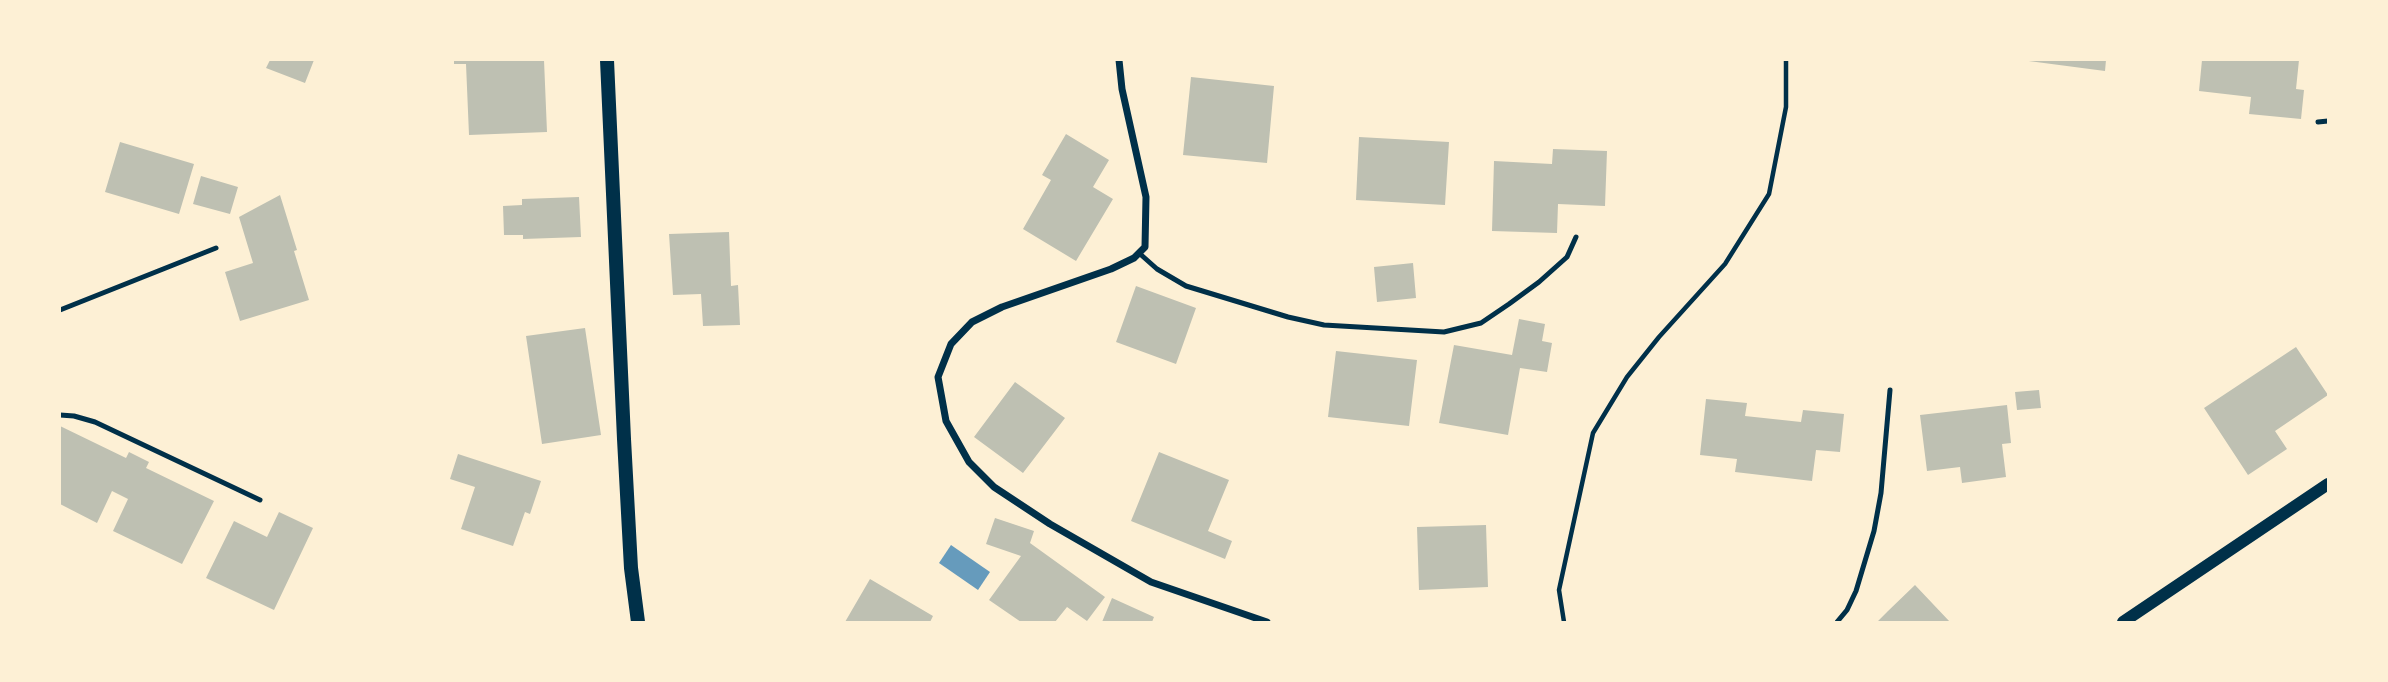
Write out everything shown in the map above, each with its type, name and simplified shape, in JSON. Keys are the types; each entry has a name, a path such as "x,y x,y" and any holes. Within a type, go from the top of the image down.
{"main road":[{"path":"607,60 631,568 638,622"}],"street":[{"path":"1119,60 1122,89 1146,197 1145,247 1111,269 1002,307 972,322 951,344 938,377 946,421 968,462 994,486 1050,524 1152,582 1267,622"},
{"path":"2123,622 2329,484"}],"lane":[{"path":"2318,122 2329,121"},
{"path":"1139,253 1157,269 1186,286 1288,317 1324,325 1444,332 1480,323 1509,304 1567,257 1576,237"},
{"path":"60,310 216,248"},
{"path":"1837,622 1847,610 1856,591 1874,531 1881,493 1891,390"},
{"path":"60,415 95,422 260,500"}],"path":[{"path":"1564,622 1559,590 1594,433 1635,367 1658,337 1725,264 1769,194 1786,107 1786,60"}],"water":[{"path":"951,545 990,572 978,590 939,563"}],"building":[{"path":"270,60 314,60 305,83 266,68"},
{"path":"454,60 544,60 547,132 469,135 466,64 454,64"},
{"path":"2021,60 2106,60 2105,71"},
{"path":"2202,60 2299,60 2296,89 2304,90 2301,119 2249,114 2251,97 2199,91"},
{"path":"1191,77 1274,86 1267,163 1183,155"},
{"path":"1066,134 1109,160 1093,187 1113,199 1076,261 1023,229 1051,180 1042,175"},
{"path":"1359,137 1449,142 1445,205 1356,200"},
{"path":"120,142 194,164 179,214 105,192"},
{"path":"1553,149 1607,151 1605,206 1558,204 1557,233 1492,231 1494,161 1552,164"},
{"path":"201,176 238,187 230,214 193,204"},
{"path":"280,195 309,300 240,321 225,272 253,263 239,217"},
{"path":"579,197 581,237 523,239 523,235 504,235 503,206 522,205 522,199"},
{"path":"729,232 731,286 738,285 740,325 703,326 701,294 673,295 669,234"},
{"path":"1413,263 1416,298 1377,302 1374,267"},
{"path":"1136,286 1196,308 1176,364 1116,342"},
{"path":"1519,319 1545,324 1542,341 1552,343 1547,372 1520,368 1508,435 1439,423 1454,345 1512,355"},
{"path":"585,328 601,435 542,444 526,336"},
{"path":"2296,347 2328,395 2275,431 2287,449 2248,475 2204,408"},
{"path":"1336,351 1417,360 1409,426 1328,417"},
{"path":"1015,382 1065,418 1023,473 974,437"},
{"path":"2039,390 2041,408 2017,410 2015,392"},
{"path":"1706,399 1747,403 1745,416 1801,422 1803,410 1844,414 1840,452 1816,450 1812,481 1735,472 1737,459 1700,455"},
{"path":"2007,405 2011,443 2002,444 2006,477 1962,483 1960,467 1927,471 1920,415"},
{"path":"60,426 126,458 129,452 149,462 146,468 214,501 182,564 113,531 128,499 112,491 97,523 60,504"},
{"path":"1159,452 1229,480 1208,531 1232,541 1225,559 1131,521"},
{"path":"458,454 541,481 530,514 525,512 513,546 461,529 475,487 450,479"},
{"path":"279,512 313,528 274,610 206,578 234,521 267,537"},
{"path":"995,518 1034,531 1030,543 1105,597 1087,621 1067,607 1055,622 1021,622 989,600 1021,556 986,544"},
{"path":"1486,525 1488,587 1419,590 1417,527"},
{"path":"870,579 933,616 930,622 845,622"},
{"path":"1915,585 1950,622 1877,622 1888,611"},
{"path":"1112,598 1154,617 1152,622 1102,622"}]}
